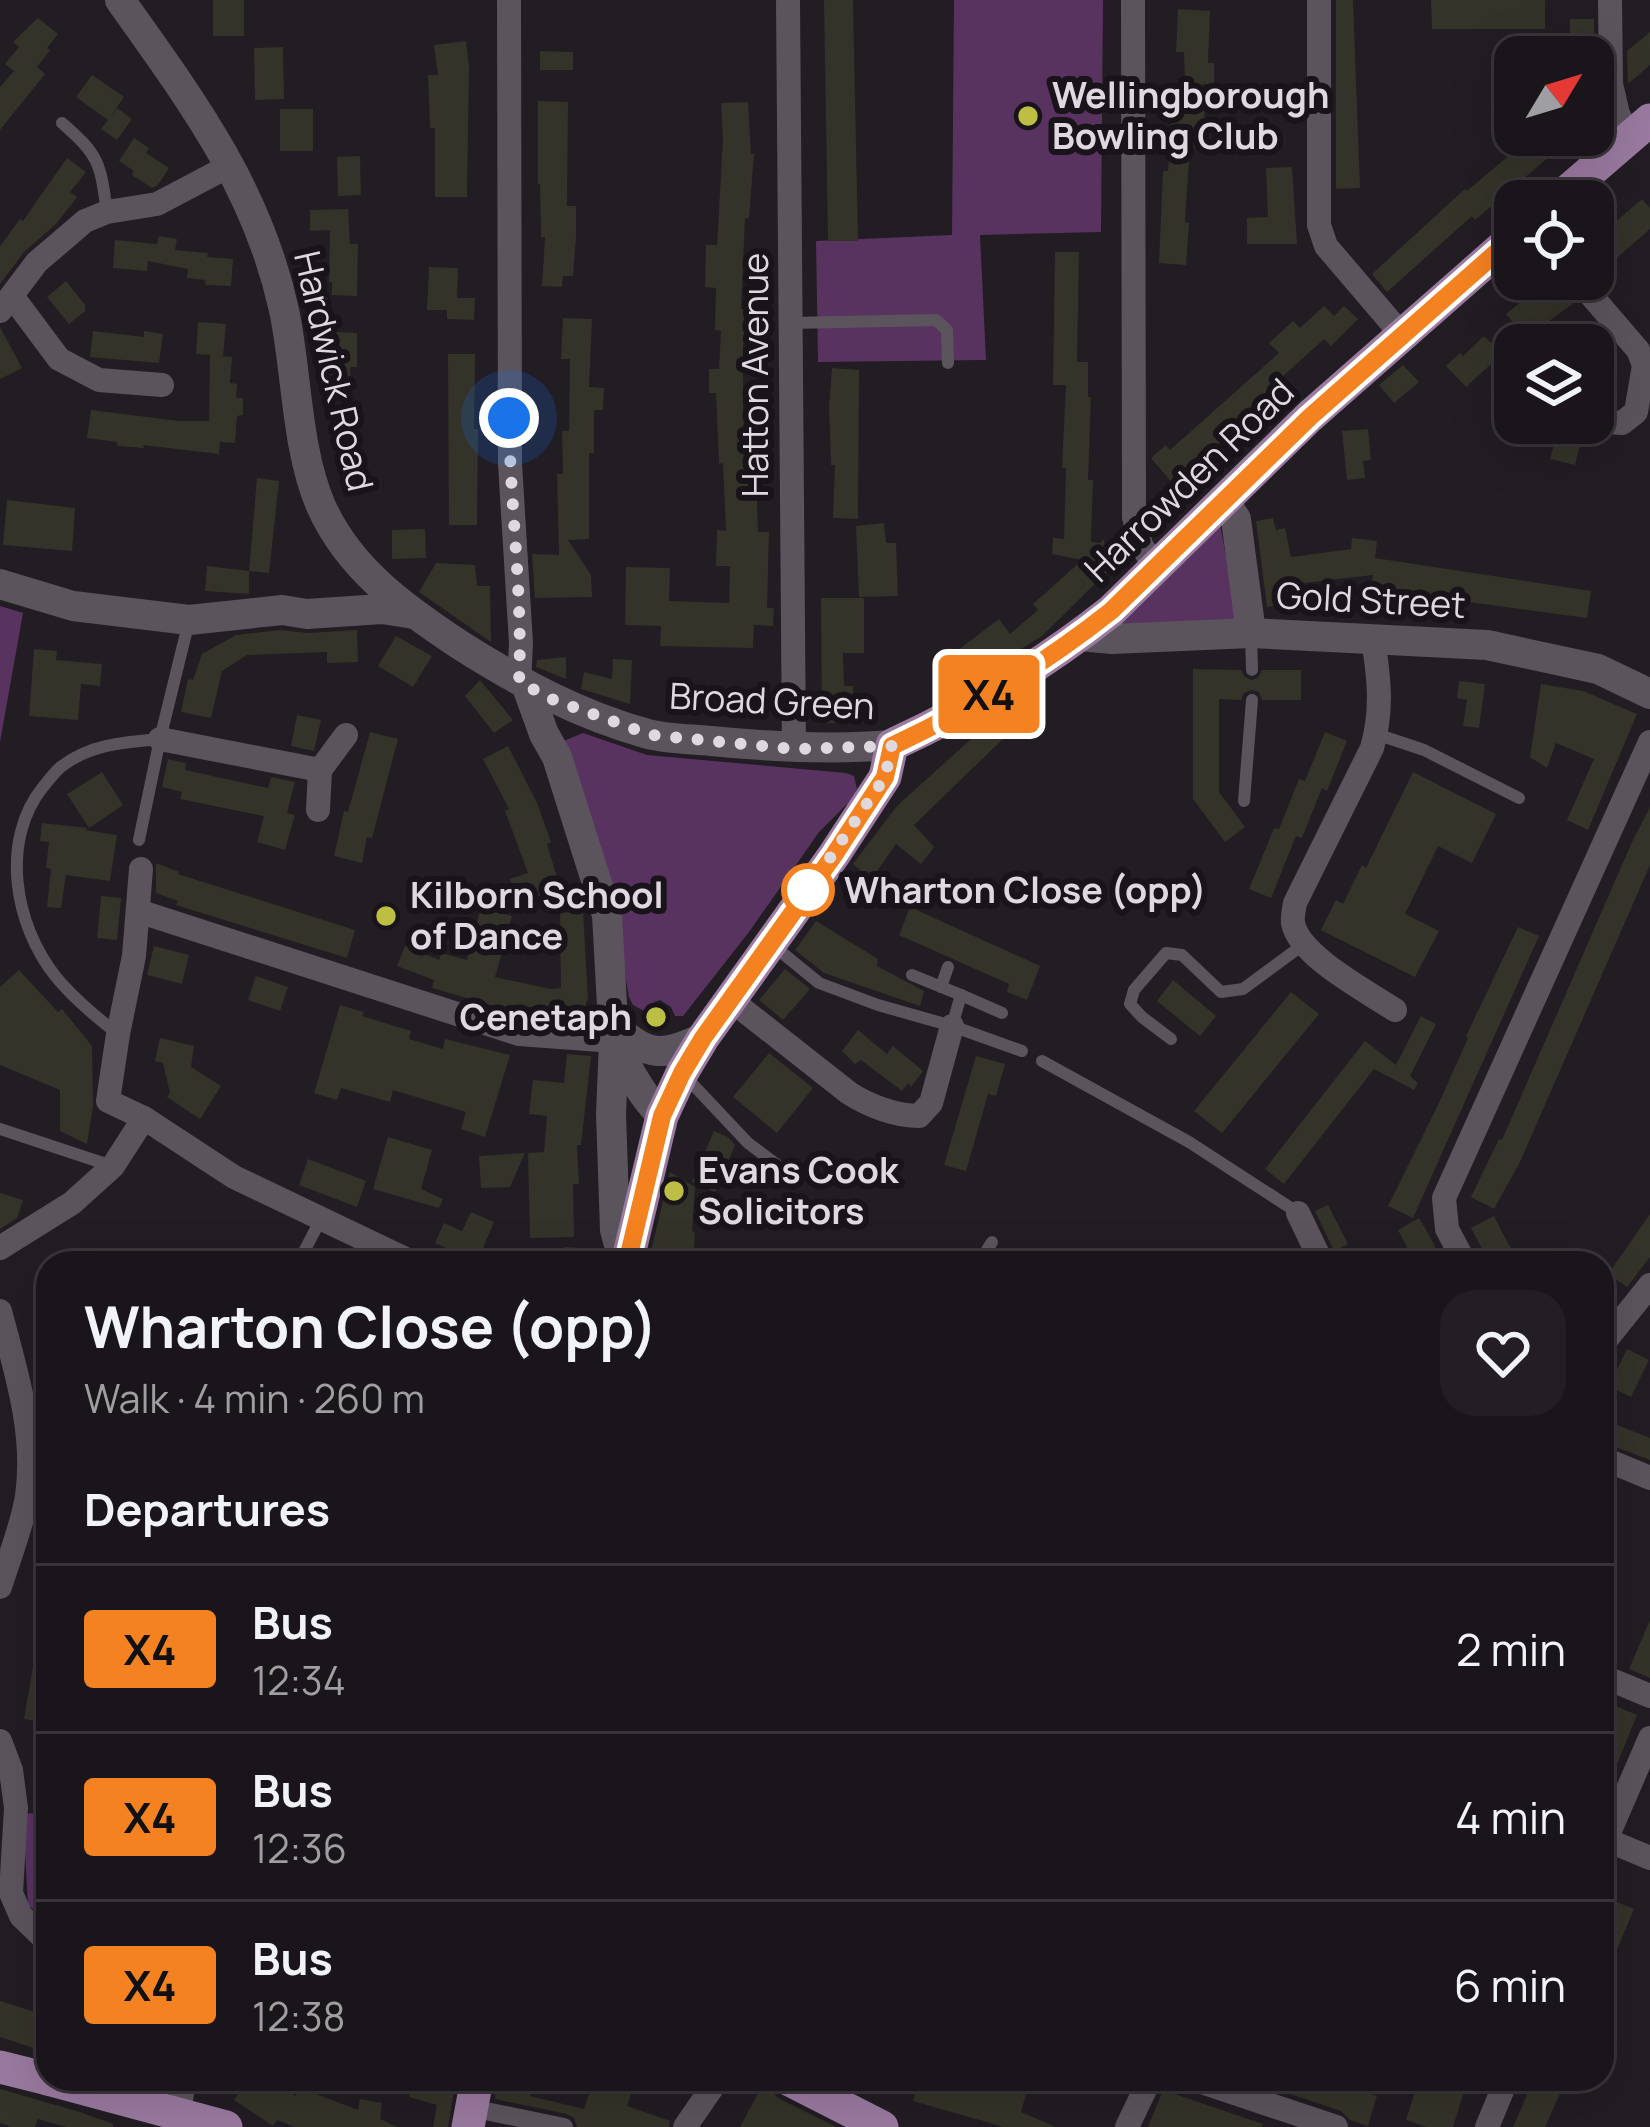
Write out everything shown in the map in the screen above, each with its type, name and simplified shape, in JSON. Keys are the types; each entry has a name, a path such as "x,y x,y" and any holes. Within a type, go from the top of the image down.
{"main road":[{"path":"1580,180 1640,128"},
{"name":"Harrowden Road","path":"892,746 940,723 1080,636 1310,417 1494,254"},
{"path":"628,1251 662,1116 682,1073 885,777 892,746"},
{"path":"0,2067 36,2076"},
{"path":"112,2091 226,2127"},
{"path":"812,2091 882,2127"}],"street":[{"name":"Hardwick Road","path":"120,0 200,115 250,204 279,291 311,473 321,505 366,573"},
{"path":"509,0 510,464 523,685 557,757 607,916 614,1033 615,1230 621,1251"},
{"name":"Hatton Avenue","path":"788,0 794,749"},
{"path":"1133,0 1134,518 1141,545 1156,568"},
{"path":"1318,0 1318,225 1326,246 1402,335"},
{"path":"1610,0 1611,83 1618,114 1640,128"},
{"path":"162,385 99,380 59,359 6,303 37,262 85,221 107,212 157,204 231,165"},
{"path":"1594,300 1638,350 1644,365 1636,412 1622,423 1614,422"},
{"path":"1223,500 1236,520 1251,633"},
{"path":"281,610 305,598 340,592 366,573"},
{"name":"Broad Green","path":"366,573 414,614 523,685 651,735 794,749 892,746"},
{"path":"0,584 73,606 189,620 281,610 307,614 382,609 414,614"},
{"name":"Gold Street","path":"1080,636 1251,633 1487,645 1598,669 1650,694"},
{"path":"1373,639 1381,687 1380,722 1372,748 1295,903 1293,922 1312,954 1395,1010"},
{"path":"557,757 558,729 580,709"},
{"path":"318,810 320,770 346,735"},
{"path":"160,739 320,770"},
{"path":"1459,1251 1447,1229 1444,1198 1650,742"},
{"path":"141,869 134,956 108,1101 144,1118 234,1178 389,1251"},
{"path":"138,911 519,1034 614,1033 654,1052 703,1038"},
{"path":"732,1001 849,1094 909,1116 925,1113 932,1103 952,1025"},
{"path":"614,1033 629,1072 662,1116"},
{"path":"0,1248 72,1203 113,1166 144,1118"},
{"path":"1298,1213 1316,1251"},
{"path":"1614,1330 1650,1286"},
{"path":"0,1311 28,1434 26,1498 0,1587"},
{"path":"1614,1463 1650,1478"},
{"path":"1614,1681 1650,1696"},
{"path":"1614,1818 1650,1738"},
{"path":"0,1741 11,1770 16,1808 11,1893 21,1916 36,1930"},
{"path":"1614,1846 1650,1858"},
{"path":"179,2114 182,2091"},
{"path":"685,2127 710,2091"},
{"path":"1127,2127 1144,2091"},
{"path":"1228,2091 1336,2127"},
{"path":"1487,2127 1502,2091"},
{"path":"472,2105 563,2127"}],"lane":[{"path":"62,123 96,156 107,212"},
{"path":"791,323 936,320 947,330 948,363"},
{"path":"140,840 189,620"},
{"path":"1251,633 1252,670"},
{"path":"1244,801 1252,700"},
{"path":"1376,734 1424,750 1519,798"},
{"path":"118,1034 53,974 32,936 19,893 16,851 28,805 61,766 106,744 160,739"},
{"path":"770,942 819,983 1022,1051"},
{"path":"1171,1039 1130,1004 1134,990 1166,953 1182,955 1221,992 1243,988 1305,943"},
{"path":"941,987 948,967"},
{"path":"912,975 1002,1013"},
{"path":"952,1025 961,995"},
{"path":"1042,1061 1189,1142 1298,1213"},
{"path":"682,1073 748,1143 784,1170"},
{"path":"0,1129 113,1166"},
{"path":"304,1251 321,1219"},
{"path":"986,1251 992,1242"}],"shaded area":[{"name":"Wellingborough Bowling Club","path":"954,0 1103,0 1101,232 980,235 986,360 818,362 816,241 952,235"},
{"path":"1219,518 1238,624 1105,627"},
{"path":"0,606 23,613 0,742"},
{"path":"583,733 647,755 854,776 857,789 852,799 819,832 683,1016 675,1016 660,1000 644,1011 629,997 612,901 561,742"},
{"path":"36,1813 36,1911 28,1905 23,1814"}],"building":[{"path":"213,0 244,0 244,36 213,36"},
{"path":"824,0 853,0 858,241 828,241"},
{"path":"1336,0 1353,0 1360,188 1336,189"},
{"path":"1431,0 1545,0 1545,29 1432,29"},
{"path":"1178,9 1210,11 1208,63 1214,63 1214,84 1203,84 1206,149 1190,147 1186,265 1159,263 1163,171 1168,171 1172,110 1186,111 1184,52 1176,52"},
{"path":"38,18 58,34 37,67 45,74 0,130 0,87 14,71 5,64 19,47 13,42"},
{"path":"1570,19 1594,19 1594,36 1570,36"},
{"path":"1650,32 1650,65 1628,84 1627,51"},
{"path":"466,41 467,197 435,197 435,128 430,128 428,75 438,75 434,45"},
{"path":"283,47 284,99 255,100 254,48"},
{"path":"540,51 573,52 573,70 540,70"},
{"path":"92,75 124,97 108,120 76,97"},
{"path":"538,101 568,102 567,206 576,206 576,237 573,276 563,276 562,287 542,286 545,237 541,237 538,184"},
{"path":"748,102 754,154 749,218 745,218 741,309 746,309 745,325 752,325 752,345 743,344 743,415 751,414 755,443 758,532 769,532 767,608 774,608 773,626 754,625 753,648 660,646 661,626 625,625 626,567 670,568 669,601 729,603 730,566 716,566 717,530 726,531 716,393 709,393 709,369 719,369 721,331 715,330 716,288 705,287 706,245 717,245 721,103"},
{"path":"117,108 132,119 117,140 101,129"},
{"path":"280,109 313,109 313,151 280,151"},
{"path":"134,138 169,168 152,188 119,161"},
{"path":"360,156 361,195 338,196 337,157"},
{"path":"1508,156 1550,156 1522,180 1494,180 1494,204 1475,220 1472,216 1387,292 1372,274"},
{"path":"67,158 86,172 70,192 77,197 0,284 0,246"},
{"path":"1292,167 1297,244 1247,244 1247,218 1268,217 1266,168"},
{"path":"1642,199 1650,208 1650,229 1614,260 1614,223"},
{"path":"348,209 350,244 358,244 357,296 332,295 330,230 310,231 310,210"},
{"path":"159,236 177,239 175,250 233,259 231,286 206,285 205,280 187,278 188,269 148,261 147,271 113,268 115,240 157,244"},
{"path":"1055,252 1079,252 1077,362 1088,362 1091,397 1091,542 1104,539 1107,572 1042,636 949,693 943,678 949,648 958,650 999,619 1010,634 1038,610 1033,604 1082,560 1052,554 1053,538 1064,539 1066,468 1062,468 1066,385 1053,385"},
{"path":"429,267 458,268 457,298 475,298 474,320 447,319 447,310 427,310"},
{"path":"66,281 85,305 85,311 69,324 47,297"},
{"path":"1523,300 1575,302 1545,324 1514,324 1506,314"},
{"path":"1324,306 1334,316 1344,306 1358,319 1331,346 1324,339 1281,378 1286,384 1173,484 1151,458 1166,445 1170,450 1279,353 1269,343 1293,321 1300,328"},
{"path":"563,318 592,319 589,387 604,388 603,410 594,410 594,453 589,453 589,539 568,540 591,575 592,597 535,598 532,554 559,555 557,474 563,474 562,431 569,431 570,359 561,359"},
{"path":"198,322 226,324 223,356 217,356 232,357 230,383 237,384 236,398 243,398 235,443 220,442 219,454 118,446 117,442 87,438 91,410 209,421 210,355 196,354"},
{"path":"0,327 22,368 0,379"},
{"path":"93,331 144,337 144,331 163,334 159,363 90,357"},
{"path":"336,332 357,333 357,367 350,367 350,382 325,382 325,336 336,336"},
{"path":"1484,336 1494,346 1494,361 1466,387 1446,366 1460,353 1463,356"},
{"path":"448,354 475,354 477,525 449,525"},
{"path":"1403,365 1419,382 1394,403 1379,385"},
{"path":"832,368 859,370 858,519 833,518"},
{"path":"1368,429 1371,460 1363,461 1365,478 1347,480 1342,431"},
{"path":"1554,444 1580,444 1575,465 1550,459"},
{"path":"257,478 279,481 269,573 249,571"},
{"path":"7,500 75,508 72,551 3,545"},
{"path":"1273,518 1276,530 1285,528 1291,557 1351,549 1352,538 1377,541 1375,558 1591,591 1587,618 1370,589 1373,575 1295,584 1298,603 1267,607 1256,521"},
{"path":"884,523 886,543 896,543 898,596 859,597 856,526"},
{"path":"425,529 426,558 392,559 392,530"},
{"path":"436,563 475,565 477,586 490,586 491,642 419,592"},
{"path":"207,566 249,571 249,594 205,591"},
{"path":"821,598 864,598 864,653 843,653 844,686 853,686 853,700 864,700 864,722 822,723"},
{"path":"357,630 358,662 327,663 327,652 247,655 222,671 211,718 181,712 188,679 193,680 202,654 236,635"},
{"path":"396,636 432,656 413,687 378,666"},
{"path":"34,649 57,651 56,660 102,664 100,686 81,684 78,720 29,716"},
{"path":"566,657 566,679 536,667 537,660"},
{"path":"613,659 632,660 630,704 581,689 584,672 612,679"},
{"path":"1193,669 1241,670 1251,680 1262,670 1301,670 1301,700 1262,700 1252,690 1241,700 1219,699 1219,792 1245,827 1225,842 1193,799"},
{"path":"480,680 513,720 494,733 465,696"},
{"path":"1459,681 1485,684 1479,728 1463,726 1467,700 1457,698"},
{"path":"1541,684 1583,691 1637,714 1588,830 1567,820 1594,759 1556,743 1547,768 1530,757"},
{"path":"297,715 321,720 314,751 291,746"},
{"path":"991,721 1005,737 914,825 934,847 921,864 896,844 871,880 853,864 868,844 897,806"},
{"path":"370,732 398,739 362,863 334,856"},
{"path":"1325,732 1347,741 1302,838 1296,836 1271,898 1249,889 1274,828 1279,829 1299,779 1305,781"},
{"path":"508,746 537,803 563,897 519,909 510,879 528,873 505,811 509,809 483,759"},
{"path":"168,759 186,763 185,770 268,788 271,777 295,782 287,813 295,815 285,850 257,842 264,816 180,799 182,792 162,787"},
{"path":"102,772 123,805 89,828 67,794"},
{"path":"1413,772 1496,814 1472,863 1438,846 1405,914 1439,931 1415,977 1321,930 1336,900 1343,904 1362,865 1366,868"},
{"path":"1650,807 1650,865 1520,1162 1494,1209 1471,1197 1502,1140"},
{"path":"42,823 117,835 110,881 66,875 61,908 47,907 51,869 46,868 49,842 40,841"},
{"path":"156,863 355,930 347,958 176,905 178,901 156,893"},
{"path":"101,896 121,898 117,940 97,938"},
{"path":"481,907 512,916 495,977 551,989 561,988 560,913 583,911 585,1007 579,1012 513,1006 512,1011 432,988 434,980 397,966 405,946 439,960 441,953 467,960"},
{"path":"910,907 1040,966 1027,1000 1007,992 1009,984 899,935"},
{"path":"816,921 878,959 877,966 924,991 920,1006 824,973 795,950"},
{"path":"1518,927 1539,936 1413,1218 1388,1206"},
{"path":"154,946 189,955 182,984 147,975"},
{"path":"785,969 810,989 783,1020 759,1000"},
{"path":"19,970 58,1012 62,1009 92,1046 93,1107 87,1144 60,1131 60,1090 0,1065 0,987"},
{"path":"256,976 288,987 280,1011 248,1000"},
{"path":"1173,980 1216,1016 1200,1036 1157,1001"},
{"path":"1291,992 1319,1014 1222,1133 1194,1111"},
{"path":"340,1005 411,1031 409,1039 443,1049 445,1039 510,1055 485,1137 461,1129 466,1112 393,1090 390,1102 341,1088 337,1100 314,1093"},
{"path":"1421,1016 1436,1024 1410,1076 1418,1083 1414,1090 1374,1069 1284,1184 1265,1169 1365,1041 1396,1065"},
{"path":"858,1030 887,1054 893,1046 923,1071 911,1087 908,1083 902,1091 861,1060 855,1064 842,1051"},
{"path":"160,1038 194,1046 191,1067 221,1086 200,1119 167,1097 163,1063 155,1061"},
{"path":"769,1053 813,1088 777,1133 733,1097"},
{"path":"567,1054 591,1056 581,1145 577,1145 579,1184 573,1184 574,1237 530,1238 528,1153 544,1152 547,1116 529,1114 533,1080 564,1083"},
{"path":"976,1056 1005,1064 996,1096 988,1094 966,1171 944,1165"},
{"path":"714,1131 735,1145 715,1192 692,1182"},
{"path":"388,1137 432,1150 421,1189 443,1199 439,1208 373,1189"},
{"path":"525,1153 510,1187 481,1188 479,1156"},
{"path":"308,1159 366,1181 357,1207 299,1185"},
{"path":"670,1172 695,1187 694,1249 651,1251"},
{"path":"0,1193 23,1200 17,1218 0,1229"},
{"path":"1328,1205 1348,1244 1334,1251 1315,1211"},
{"path":"471,1212 494,1222 482,1251 453,1251 435,1243 444,1223 462,1231"},
{"path":"1650,1214 1650,1257 1627,1287 1614,1278 1614,1266"},
{"path":"1494,1216 1513,1251 1483,1251 1471,1228"},
{"path":"1419,1218 1437,1251 1409,1251 1398,1230"},
{"path":"564,1247 601,1251 564,1251"},
{"path":"1627,1349 1649,1360 1631,1397 1614,1388 1614,1376"},
{"path":"1614,1424 1650,1438 1650,1460 1614,1446"},
{"path":"1650,1620 1650,1678 1629,1669"},
{"path":"36,1649 36,1721 24,1719"},
{"path":"1614,1705 1637,1715 1614,1772"},
{"path":"1614,1901 1634,1909 1614,1956"},
{"path":"0,2001 36,2012 36,2049 0,2037"},
{"path":"0,2089 80,2112 113,2127 66,2127 38,2119 35,2127 0,2123"},
{"path":"240,2091 288,2091 296,2096 297,2091 308,2091 358,2110 360,2099 382,2103 380,2119 397,2127 295,2127 277,2120 273,2126 234,2100"},
{"path":"410,2091 454,2091 448,2127 433,2127 437,2105 409,2097"},
{"path":"496,2091 531,2091 530,2096 584,2109 590,2091 632,2091 627,2106 670,2121 669,2127 577,2127 567,2114 495,2099"},
{"path":"759,2091 772,2091 836,2127 740,2127"},
{"path":"916,2091 1027,2091 1021,2112 1056,2127 1004,2127 913,2101"},
{"path":"1163,2091 1263,2124 1262,2127 1148,2127"},
{"path":"1281,2091 1363,2091 1377,2096 1368,2126 1341,2111"},
{"path":"1415,2091 1464,2091 1453,2127 1427,2127 1406,2120"},
{"path":"1529,2091 1561,2091 1545,2127 1513,2127"}],"bus line":[{"name":"X4","path":"630,1251 662,1116 682,1073 885,777 892,746 1016,678 1111,611 1310,417 1494,255"}],"place":[{"name":"Wellingborough Bowling Club","path":"1028,116"},
{"name":"Wharton Close (opp)","path":"808,890"},
{"name":"Kilborn School of Dance","path":"386,916"},
{"name":"Cenetaph","path":"656,1017"},
{"name":"Evans Cook Solicitors","path":"674,1191"}],"route":[{"path":"509,418 519,682 554,700 651,735 794,749 892,746 885,777 808,890"}]}
